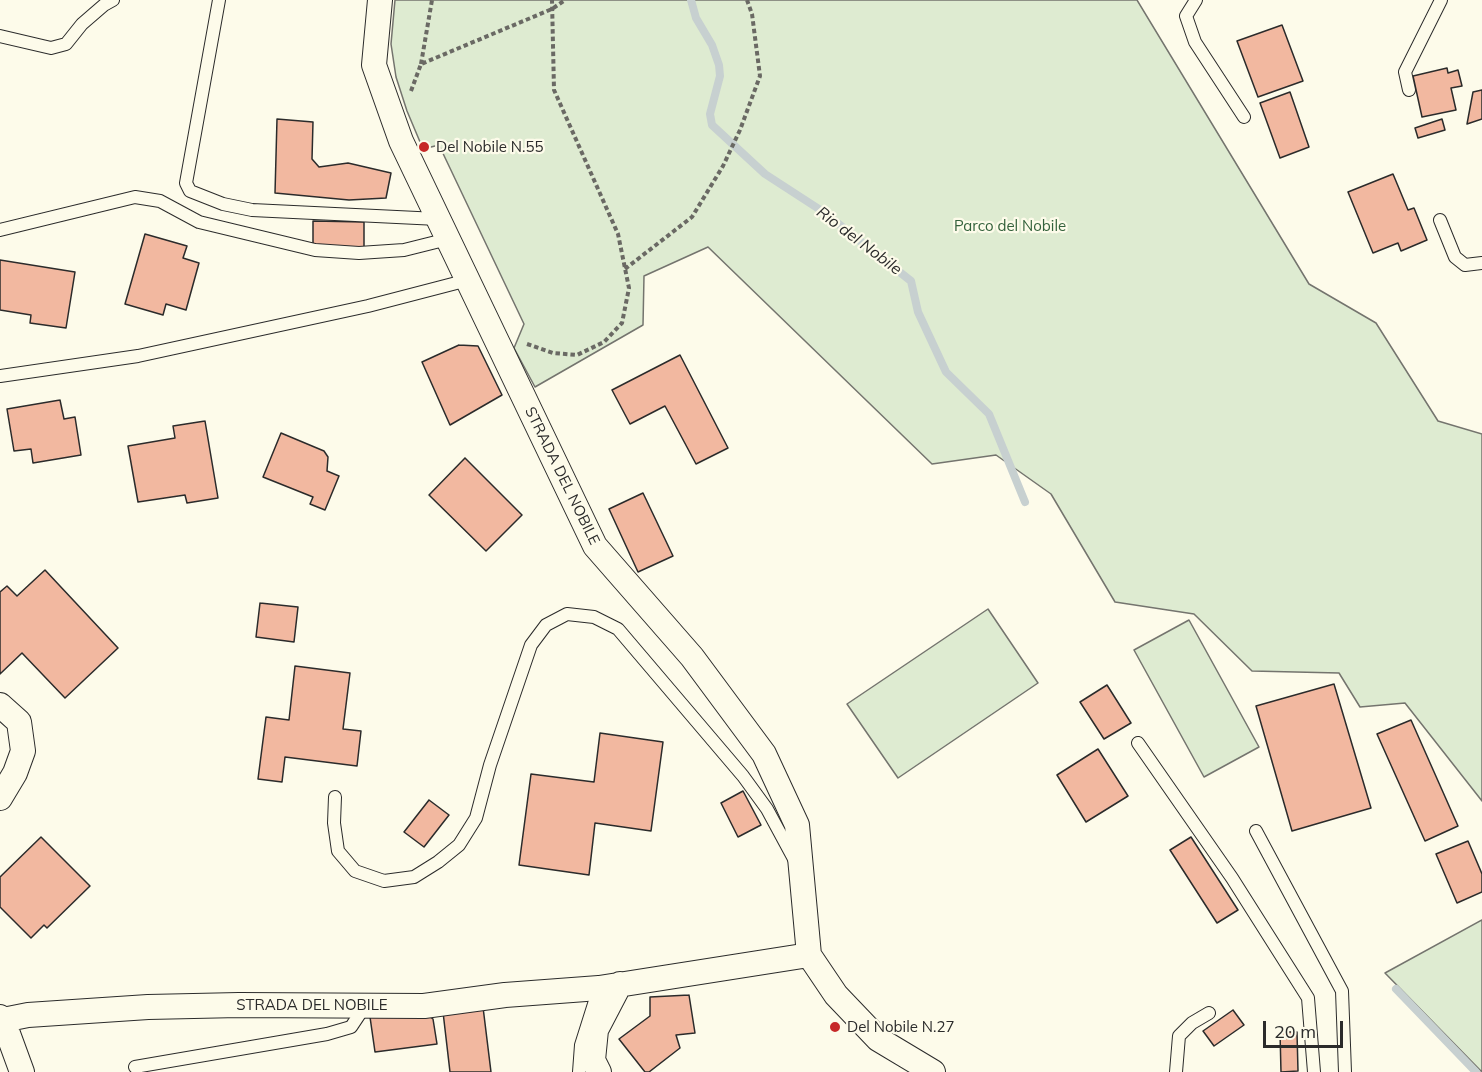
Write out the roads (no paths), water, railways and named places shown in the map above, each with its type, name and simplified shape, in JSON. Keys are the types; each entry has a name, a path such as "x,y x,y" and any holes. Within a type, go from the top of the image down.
{"street":[{"name":"STRADA DEL NOBILE","path":"22,1072 1,1019 148,1007 424,1005 610,986 808,955 798,825 764,754 692,657 595,546 401,141 374,65 380,0"},
{"path":"0,705 19,722 23,751 15,773 0,798"},
{"path":"808,955 836,995 878,1039 933,1072"},
{"path":"598,1072 593,1060 596,1030 610,986"}],"lane":[{"path":"0,36 51,48 66,44 89,18 113,0"},
{"path":"219,0 186,183 190,191 222,204 252,210 443,229"},
{"path":"1196,0 1186,16 1195,42 1244,117"},
{"path":"1409,90 1405,72 1441,0"},
{"path":"0,230 135,197 159,201 199,222 315,250 359,253 404,250 443,229"},
{"path":"1440,220 1455,257 1465,265 1482,263"},
{"path":"0,376 138,356 368,306 468,280"},
{"path":"335,797 334,823 338,851 355,872 384,881 414,877 438,862 459,845 476,818 490,765 531,645 546,625 567,614 594,617 618,629 743,776 767,809 802,873"},
{"path":"1138,743 1232,878 1308,998 1314,1072"},
{"path":"1256,831 1342,991 1345,1072"},
{"path":"579,1072 583,1036 610,986"},
{"path":"135,1067 327,1034 351,1027 365,1006"},
{"path":"1176,1072 1179,1036 1192,1023 1209,1013"}],"waterway":[{"name":"Rio del Nobile","path":"691,0 696,18 712,45 719,65 720,76 710,114 712,125 765,174 822,211 911,281 918,312 946,372 989,414 1025,502"},
{"name":"Rio del Nobile","path":"1396,989 1476,1072"}],"place":[{"name":"Del Nobile N.55","path":"424,147"},
{"name":"Del Nobile N.27","path":"835,1027"}],"park label":[{"name":"Parco del Nobile","path":"1010,226"}]}
